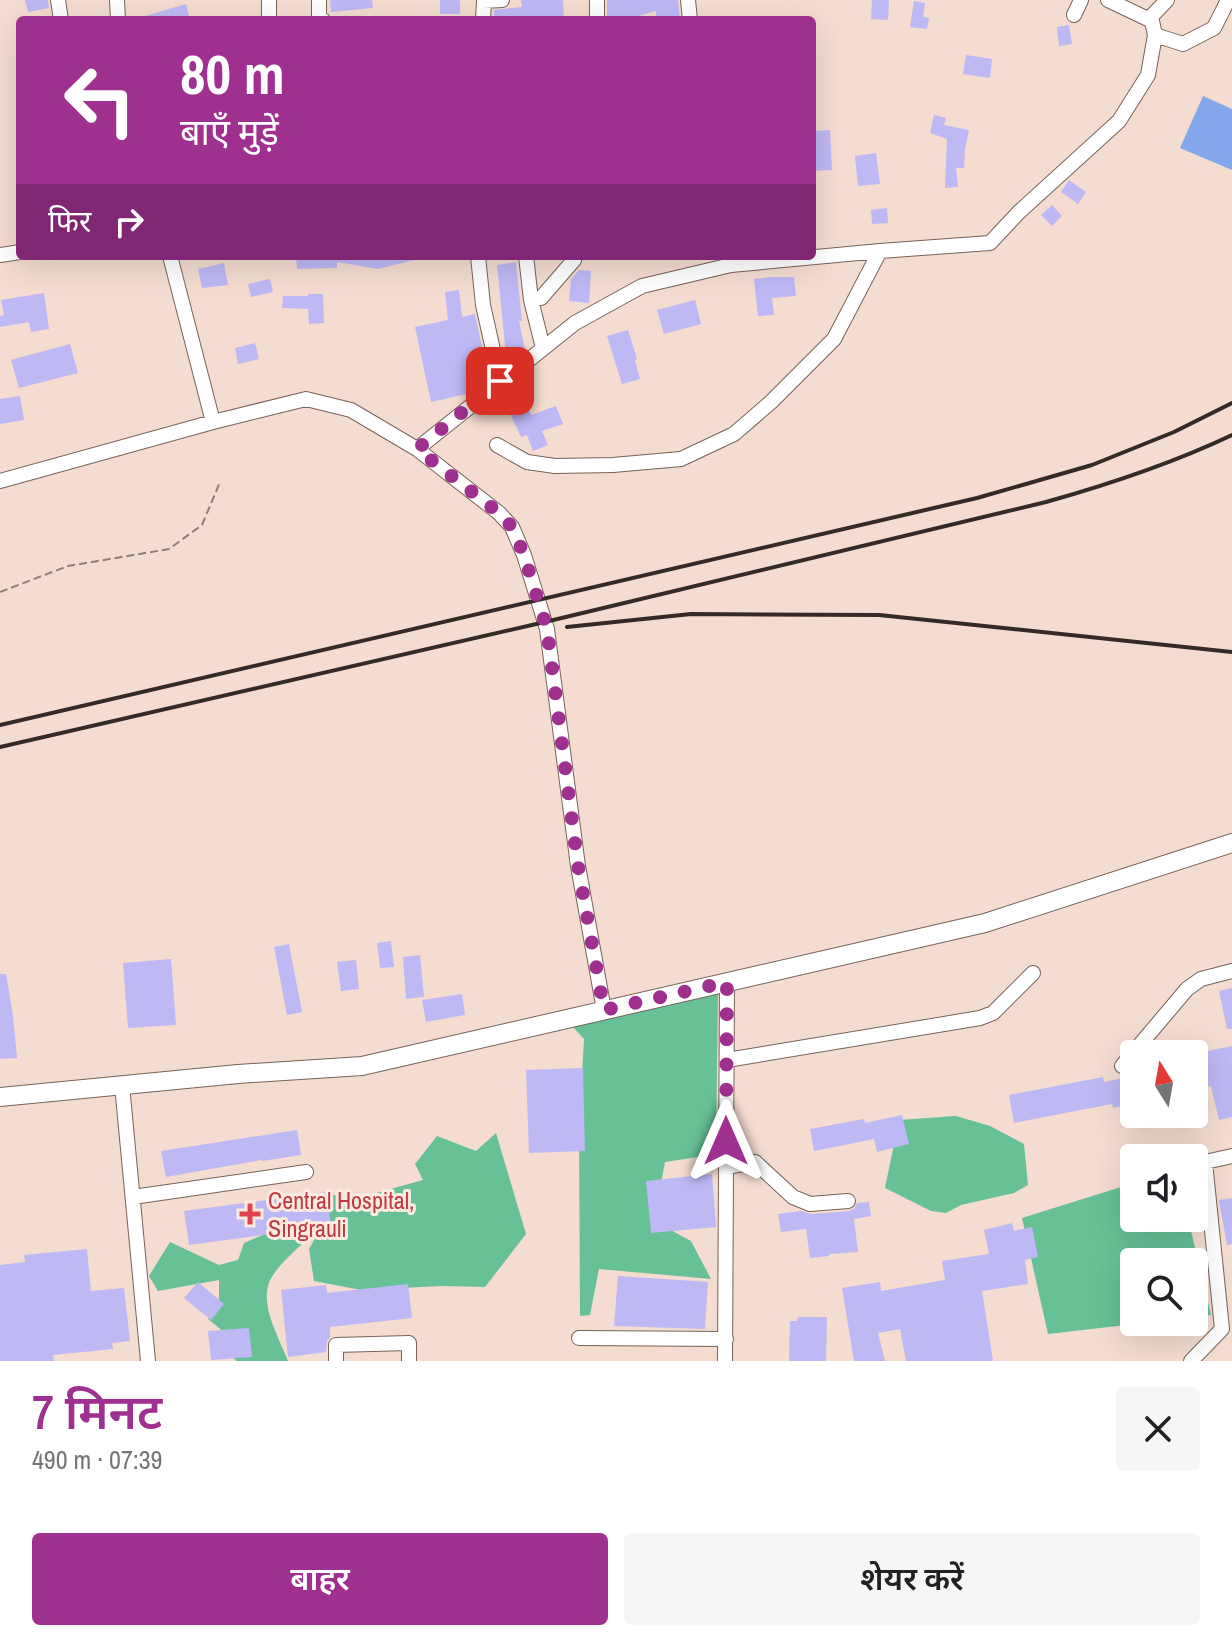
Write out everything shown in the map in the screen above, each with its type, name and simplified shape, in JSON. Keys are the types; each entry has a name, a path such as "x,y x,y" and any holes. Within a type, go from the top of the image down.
{"main road":[{"path":"0,1097 238,1074 362,1066 985,923 1232,843"}],"street":[{"path":"483,16 484,1 502,0"},
{"path":"1074,15 1081,0"},
{"path":"816,255 990,243 1019,212 1119,121 1148,75 1155,35 1152,21 1108,0"},
{"path":"1149,19 1167,0"},
{"path":"1155,35 1183,44 1214,28 1228,0"},
{"path":"497,445 527,462 555,466 613,465 681,459 734,434 834,339 880,251"},
{"path":"171,260 213,422"},
{"path":"478,260 483,305 500,381"},
{"path":"526,260 531,300 543,348"},
{"path":"531,300 541,298 574,260"},
{"path":"417,449 575,323 642,286 742,260"},
{"path":"0,481 306,399 351,410 417,449 499,513 512,527 524,555 547,629 578,866 604,1010"},
{"path":"1144,1040 1187,989 1201,979 1232,971"},
{"path":"727,1060 980,1018 993,1013 1033,973"},
{"path":"725,1361 727,982"},
{"path":"122,1085 148,1361"},
{"path":"1191,1361 1227,1328 1205,1162 1232,1156"},
{"path":"726,1167 755,1162 793,1197 810,1204 848,1201"},
{"path":"133,1197 306,1172"},
{"path":"579,1338 726,1339"},
{"path":"336,1361 336,1345 409,1343 409,1361"}],"path":[{"path":"0,592 68,566 169,549 202,525 220,482"}],"green space":[{"path":"718,994 716,1149 705,1156 665,1162 654,1221 691,1241 711,1279 599,1269 590,1315 580,1316 579,1128 584,1039 573,1027"},
{"path":"956,1116 990,1126 1024,1144 1028,1185 1014,1193 961,1205 946,1213 931,1211 885,1188 899,1120"},
{"path":"496,1133 526,1234 485,1287 361,1290 314,1281 309,1249 322,1226 318,1194 362,1197 423,1180 415,1164 437,1136 476,1151"},
{"path":"1120,1187 1120,1232 1191,1232 1195,1248 1120,1248 1120,1326 1048,1334 1022,1218"},
{"path":"272,1231 305,1241 277,1269 267,1290 268,1310 288,1361 237,1361 214,1343 230,1337 208,1319 219,1302 219,1280 158,1291 149,1276 170,1242 219,1265 238,1260 244,1243"}],"water":[{"path":"1203,96 1232,109 1232,170 1180,148"}],"building":[{"path":"25,0 48,0 49,8 28,12"},
{"path":"330,0 372,0 373,8 331,12"},
{"path":"440,0 460,0 460,14 440,14"},
{"path":"521,0 563,0 564,16 494,16 494,10 522,7"},
{"path":"607,0 678,0 680,16 656,16 656,11 638,16 607,16"},
{"path":"872,0 889,0 888,20 871,19"},
{"path":"914,1 925,3 923,17 929,18 927,29 910,27"},
{"path":"186,4 189,16 145,16"},
{"path":"1069,25 1072,44 1059,46 1057,27"},
{"path":"966,55 992,59 990,78 963,74"},
{"path":"934,115 946,118 944,125 969,130 964,168 956,168 958,187 945,188 947,139 930,133"},
{"path":"830,130 832,170 816,171 816,131"},
{"path":"876,153 880,184 858,186 855,156"},
{"path":"1069,180 1086,192 1078,204 1061,192"},
{"path":"1052,205 1062,216 1052,226 1041,215"},
{"path":"887,208 888,223 872,224 871,210"},
{"path":"296,260 337,260 337,268 297,269"},
{"path":"337,260 414,260 378,269"},
{"path":"516,262 522,321 519,321 525,350 506,355 497,265"},
{"path":"224,263 228,285 202,288 198,269"},
{"path":"579,270 591,271 589,303 569,301 571,279"},
{"path":"794,277 796,296 772,298 774,315 758,316 754,279"},
{"path":"270,279 273,292 251,297 248,284"},
{"path":"459,290 462,317 475,314 489,379 470,384 471,393 431,402 415,327 448,320 445,292"},
{"path":"44,293 49,329 31,332 29,322 0,327 0,316 4,315 1,300"},
{"path":"323,294 324,323 309,324 308,309 282,308 283,296"},
{"path":"695,300 701,324 664,334 657,310"},
{"path":"628,330 640,379 622,384 607,336"},
{"path":"255,343 259,359 238,364 235,348"},
{"path":"70,344 78,373 19,388 11,360"},
{"path":"20,396 24,420 0,424 0,399"},
{"path":"524,399 531,415 556,406 563,424 542,431 548,445 533,451 527,435 521,437 507,407"},
{"path":"391,941 394,967 380,968 377,943"},
{"path":"289,944 302,1012 287,1015 274,947"},
{"path":"420,955 424,997 406,999 403,957"},
{"path":"171,959 176,1025 128,1028 123,963"},
{"path":"356,960 359,989 341,991 337,962"},
{"path":"0,974 6,974 17,1058 0,1059"},
{"path":"1232,988 1232,1029 1227,1029 1219,991"},
{"path":"462,994 465,1015 426,1022 422,1000"},
{"path":"1232,1046 1232,1117 1219,1120 1211,1086 1208,1087 1208,1051"},
{"path":"583,1068 585,1151 529,1153 526,1070"},
{"path":"1103,1077 1104,1082 1120,1079 1120,1107 1113,1108 1112,1104 1014,1123 1009,1095"},
{"path":"902,1115 909,1144 877,1152 874,1139 814,1151 810,1129"},
{"path":"297,1130 301,1155 166,1177 161,1151"},
{"path":"712,1174 716,1227 651,1233 646,1181"},
{"path":"327,1192 331,1226 189,1245 184,1211"},
{"path":"1232,1198 1232,1244 1227,1245 1219,1200"},
{"path":"869,1202 871,1216 854,1219 858,1252 810,1258 806,1229 781,1232 778,1214 849,1211 857,1203"},
{"path":"1012,1223 1014,1231 1032,1227 1038,1257 1025,1260 1028,1284 982,1291 993,1361 906,1361 900,1329 878,1333 885,1361 854,1361 842,1288 880,1282 881,1291 945,1280 942,1261 989,1254 984,1230"},
{"path":"87,1249 91,1291 124,1288 130,1341 112,1343 113,1349 53,1355 54,1361 0,1361 0,1265 25,1262 24,1255"},
{"path":"618,1276 708,1282 705,1329 614,1326"},
{"path":"198,1282 224,1304 211,1320 184,1298"},
{"path":"408,1284 412,1318 330,1327 326,1352 288,1357 281,1290 326,1285 327,1293"},
{"path":"798,1317 827,1317 826,1361 789,1361 790,1321 797,1321"},
{"path":"249,1328 252,1357 211,1360 208,1331"}],"railway":[{"path":"0,725 977,498 1092,465 1174,432 1232,403"},
{"path":"0,747 545,622 1046,502 1141,472 1232,435"},
{"path":"567,627 691,614 879,615 1232,652"}],"place":[{"name":"Central Hospital, Singrauli","path":"250,1214"}],"route":[{"path":"500,381 417,449 499,513 512,527 524,555 547,629 578,866 604,1010 727,982 726,1141"}]}
